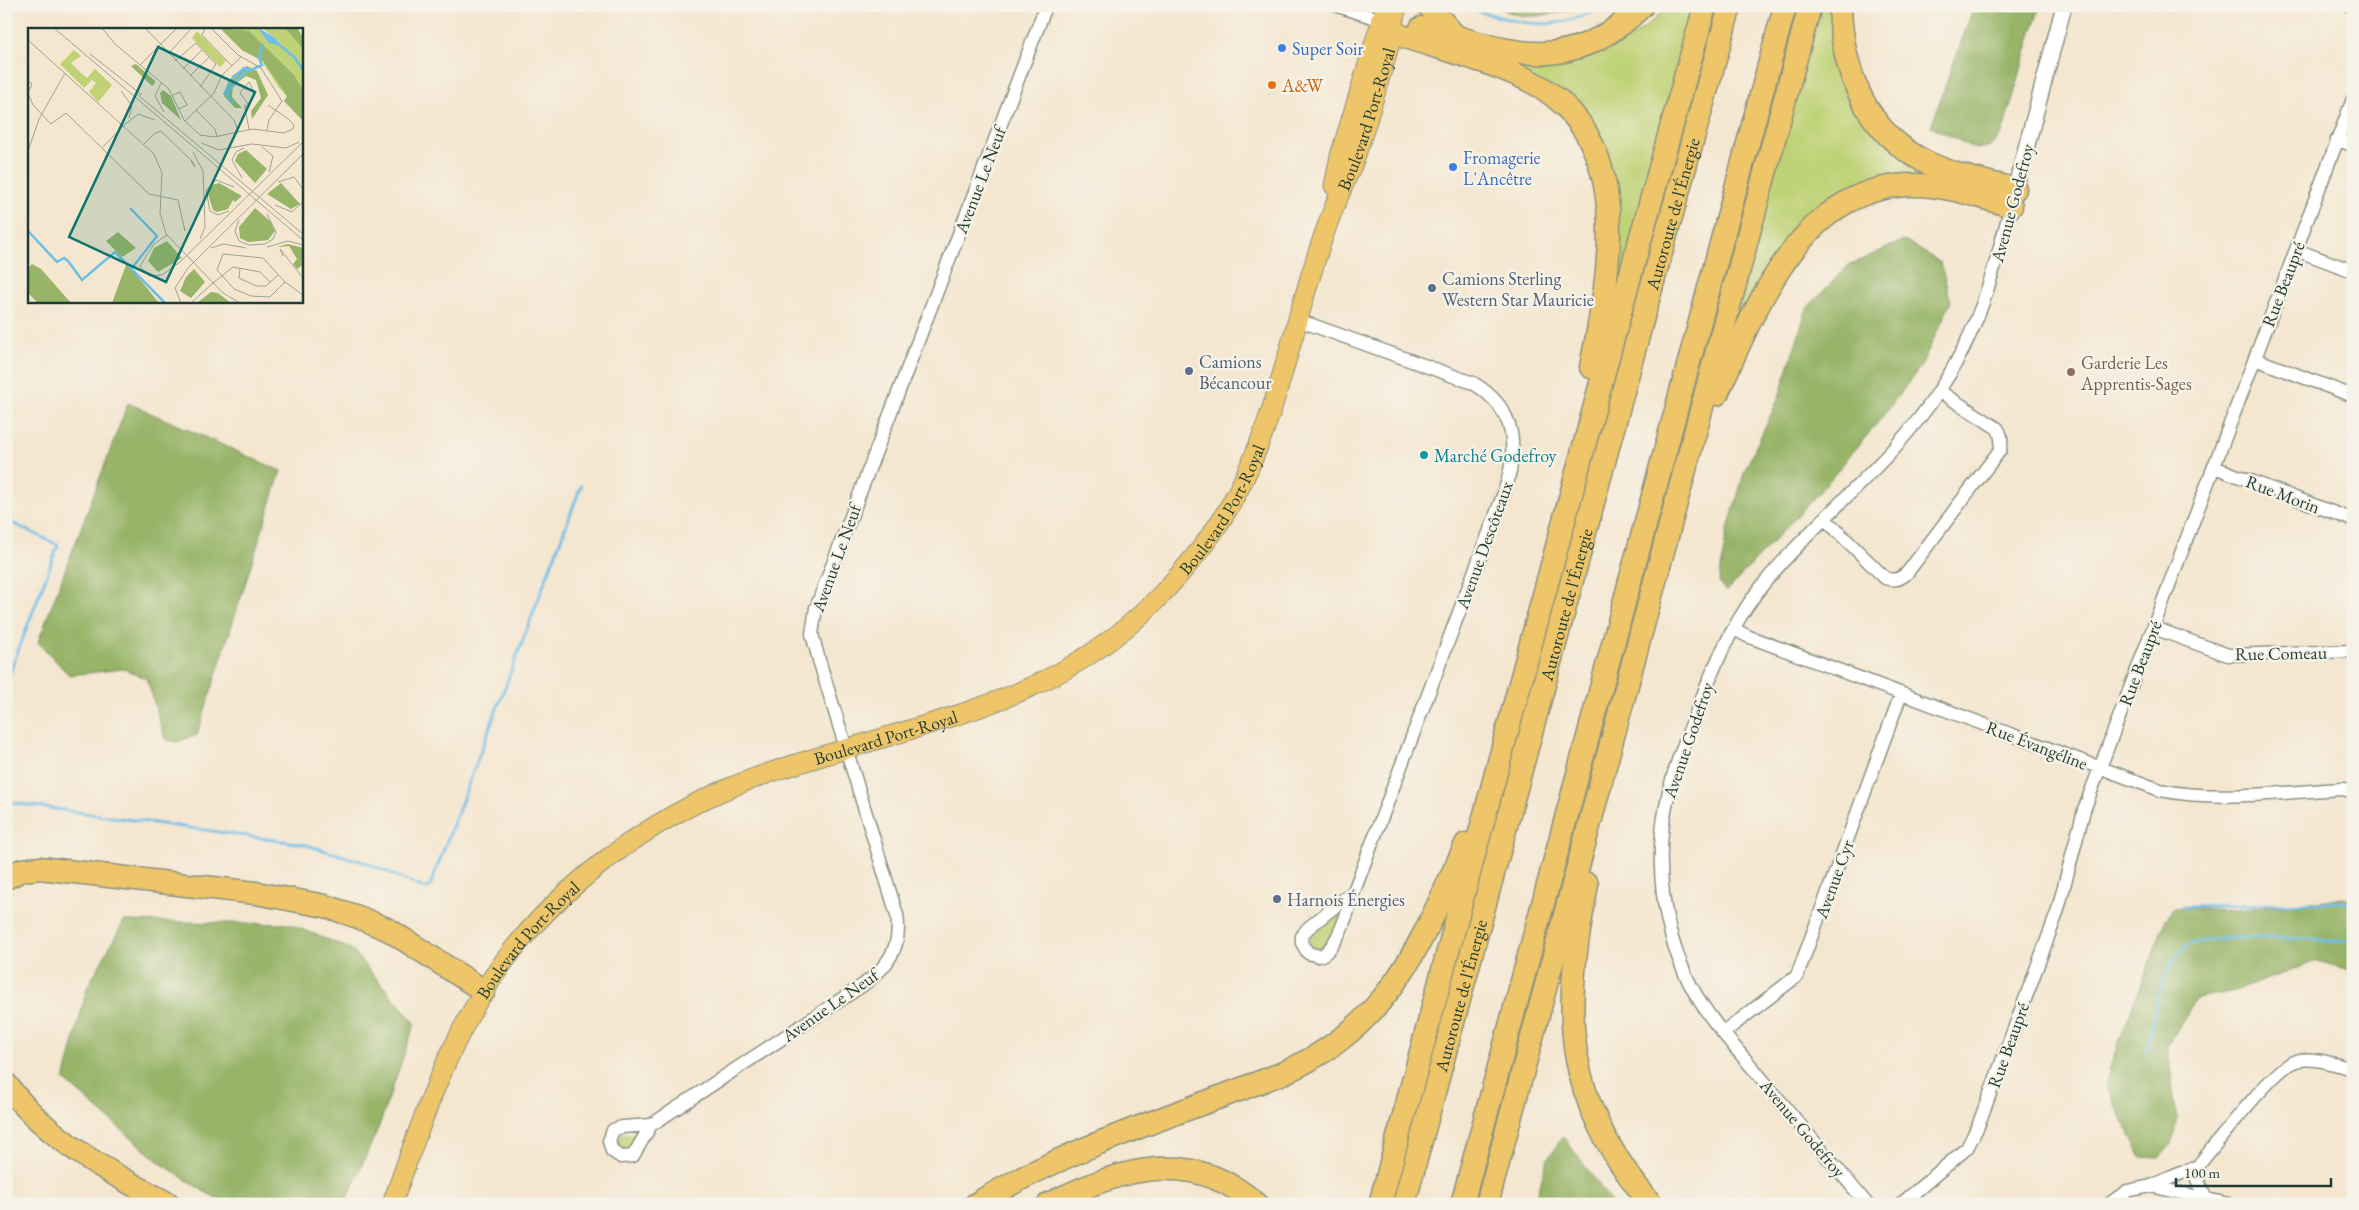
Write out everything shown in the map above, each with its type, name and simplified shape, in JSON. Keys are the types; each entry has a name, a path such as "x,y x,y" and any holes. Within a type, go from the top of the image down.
{"highway":[{"path":"1429,6 1455,36"},
{"path":"1390,17 1434,32 1510,52 1540,54 1562,52 1590,44 1604,36 1642,6"},
{"path":"1380,1204 1705,6"},
{"name":"Autoroute de l'Énergie","path":"1404,1204 1637,340 1730,6"},
{"path":"1462,1204 1785,6"},
{"path":"1487,1204 1810,6"},
{"path":"1840,6 1845,53 1853,81 1866,108 1889,138 1913,155 2013,198"},
{"path":"1390,17 1499,69 1538,85 1554,97 1573,116 1595,153 1606,195 1609,248 1604,298 1572,492"},
{"path":"1688,461 1759,301 1797,244 1829,214 1850,200 1870,191 1908,185 2013,198"},
{"path":"1616,728 1577,940 1571,998 1572,1033 1580,1077 1596,1122 1622,1167 1651,1204"},
{"path":"976,1204 1030,1173 1076,1152 1295,1068 1321,1054 1341,1039 1378,1005 1414,956 1492,786"},
{"path":"6,878 22,870 40,868 256,893 315,903 358,916 389,930 484,991"},
{"path":"6,1084 32,1112 74,1148 115,1174 169,1204"},
{"path":"1049,1204 1117,1175 1137,1170 1164,1168 1182,1169 1209,1176 1237,1189 1256,1204"}],"main road":[{"name":"Boulevard Port-Royal","path":"392,1204 448,1063 484,991 512,954 563,896 594,869 634,840 676,814 727,789 778,770 962,714 1020,693 1085,658 1115,636 1144,611 1192,560 1232,503 1260,442 1326,229 1340,156 1390,17"}],"street":[{"name":"Avenue Le Neuf","path":"651,1125 869,981 883,969 893,954 898,934 897,915 812,634 816,608 1046,6"},
{"path":"1338,6 1390,17"},
{"name":"Avenue Godefroy","path":"1867,1204 1722,1033 1698,998 1687,977 1674,946 1663,894 1661,849 1666,807 1680,757 1711,675 1734,629 1763,584 1891,452 1939,391 1965,348 1980,316 2064,6"},
{"name":"Rue Beaupré","path":"1901,1204 1967,1148 1978,1126 2057,913 2078,830 2100,769 2353,99"},
{"path":"2337,140 2353,145"},
{"path":"2296,250 2353,271"},
{"name":"Avenue Descôteaux","path":"1298,320 1473,383 1486,391 1502,409 1508,421 1513,440 1513,460 1506,487 1354,891 1350,907 1331,949 1322,956 1308,953 1302,943 1305,931 1354,891"},
{"path":"2255,359 2353,396"},
{"path":"1825,519 1885,578 1893,580 1901,578 1907,573 2000,450 2002,442 2001,433 1997,428 1939,391"},
{"name":"Rue Morin","path":"2214,467 2353,520"},
{"name":"Rue Comeau","path":"2154,628 2228,655 2353,651"},
{"name":"Rue Évangéline","path":"1734,629 1747,636 2152,788 2176,794 2217,795 2342,789 2353,791"},
{"name":"Avenue Cyr","path":"1722,1033 1797,976 1901,694"},
{"path":"2109,1204 2127,1191 2151,1186 2198,1166 2278,1071 2287,1064 2298,1060 2309,1060 2353,1069"},
{"path":"2198,1166 2196,1177 2206,1199"},
{"path":"2151,1186 2228,1204"}],"green space":[{"path":"1497,6 1584,6 1579,9 1547,15 1528,16 1508,12"},
{"path":"1666,6 1695,6 1620,281 1616,281 1608,170 1516,63 1520,60 1551,64 1582,59 1598,54 1629,39 1656,18"},
{"path":"1818,6 1831,6 1839,80 1859,114 1927,175 1849,192 1738,322 1735,321"},
{"path":"1974,6 2040,6 2002,134 1990,147 1975,149 1931,126"},
{"path":"1904,240 1940,262 1951,302 1921,366 1879,421 1823,488 1726,592 1719,582 1726,536 1745,470 1779,397 1807,308 1848,266"},
{"path":"128,403 281,471 197,735 176,742 165,739 147,679 124,669 69,675 38,642"},
{"path":"2353,897 2353,971 2317,961 2235,991 2197,998 2167,1046 2177,1118 2172,1144 2159,1158 2141,1157 2106,1084 2110,1066 2166,919 2174,908 2238,910"},
{"path":"1345,906 1336,928 1326,944 1321,948 1312,947 1308,940 1311,933"},
{"path":"124,921 289,924 351,949 415,1023 379,1126 345,1204 228,1204 203,1191 159,1162 64,1080 87,988"},
{"path":"638,1133 639,1135 630,1146 624,1149 620,1148 617,1139 623,1134"},
{"path":"1563,1136 1613,1204 1535,1204 1547,1160"}],"waterway":[{"path":"1459,6 1516,21 1548,24 1584,16 1604,6"},
{"path":"6,802 303,844 367,863 426,889 430,886 581,486"},
{"path":"6,520 58,545 6,683"},
{"path":"2183,907 2340,902 2353,904"},
{"path":"2147,1051 2158,996 2163,982 2175,957 2184,948 2196,943 2237,938 2311,939 2353,943"}],"place":[{"name":"Super Soir","path":"1282,48"},
{"name":"A&W","path":"1272,85"},
{"name":"Fromagerie L'Ancêtre","path":"1453,167"},
{"name":"Camions Sterling Western Star Mauricie","path":"1432,288"},
{"name":"Camions Bécancour","path":"1189,371"},
{"name":"Garderie Les Apprentis-Sages","path":"2071,372"},
{"name":"Marché Godefroy","path":"1424,455"},
{"name":"Harnois Énergies","path":"1277,899"}]}
